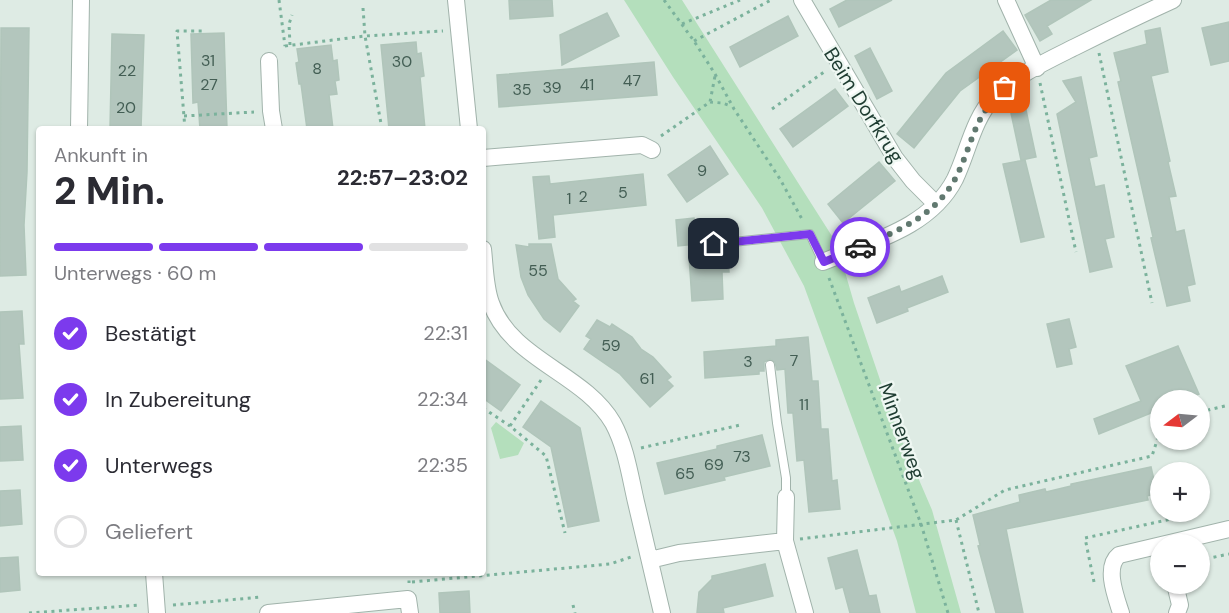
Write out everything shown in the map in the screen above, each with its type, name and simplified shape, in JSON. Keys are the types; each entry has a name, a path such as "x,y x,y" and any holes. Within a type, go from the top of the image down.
{"street":[{"path":"79,126 81,0"},
{"path":"456,0 470,126"},
{"name":"Beim Dorfkrug","path":"802,0 895,158 936,204"},
{"path":"1006,0 1037,68"},
{"path":"824,262 910,225 923,217 954,180 977,123 993,99 1005,88 1095,37 1173,0"},
{"path":"269,61 274,126"},
{"path":"486,158 642,145 652,150"},
{"path":"486,276 489,315 522,345 600,406 612,422 624,452 662,613"},
{"path":"786,497 784,541 805,613"},
{"path":"1210,534 1229,530"},
{"path":"650,560 679,553 784,541"},
{"path":"1121,613 1111,570 1115,558 1122,553 1150,547"},
{"path":"154,576 156,608"},
{"path":"1177,594 1179,605 1177,613"},
{"path":"268,613 408,599 410,613"}],"lane":[{"path":"714,244 810,234 824,262"},
{"path":"770,365 786,478 786,497"}],"path":[{"path":"279,0 285,46 365,36 444,31"},
{"path":"664,0 715,74 734,109 780,179 810,234"},
{"path":"682,24 740,0"},
{"path":"694,41 771,0"},
{"path":"363,8 365,36 381,126"},
{"path":"290,45 289,24 292,15"},
{"path":"185,126 177,31 202,31"},
{"path":"1095,37 1152,303"},
{"path":"772,109 838,63"},
{"path":"1037,68 1076,252"},
{"path":"710,102 715,74"},
{"path":"652,150 659,137 710,102 722,103 734,109"},
{"path":"184,116 271,111"},
{"name":"Minnerweg","path":"824,262 921,524 948,613"},
{"path":"510,426 541,380"},
{"path":"1210,410 1229,405"},
{"path":"486,410 510,426 546,456 565,533"},
{"path":"624,452 741,425"},
{"path":"784,541 956,519 1005,490 1152,456 1154,450"},
{"path":"956,519 979,613"},
{"path":"573,605 575,613"},
{"path":"29,613 156,608"}],"green space":[{"path":"624,0 682,0 837,244 854,303 895,424 932,510 961,613 916,613 897,541 804,286 762,208"},
{"path":"496,422 524,443 518,455 500,459 491,428"}],"building":[{"path":"509,0 552,0 553,16 510,19"},
{"path":"847,0 892,0 839,27 830,9"},
{"path":"1051,0 1091,0 1047,26 1052,34 1040,41 1025,15"},
{"path":"607,13 619,36 562,65 560,35"},
{"path":"788,16 798,36 740,67 730,47"},
{"path":"1229,22 1229,61 1211,65 1202,28"},
{"path":"1,28 29,28 24,225 26,275 0,276"},
{"path":"1160,28 1168,72 1151,76 1176,196 1169,197 1176,232 1184,230 1195,284 1187,286 1190,301 1167,306 1118,82 1121,81 1114,53 1147,44 1145,31"},
{"path":"1003,31 1017,50 960,91 914,148 897,134 946,73"},
{"path":"224,33 227,126 200,126 198,102 193,103 191,34"},
{"path":"112,34 144,35 141,126 110,126"},
{"path":"416,42 417,54 421,53 424,76 420,77 425,126 389,126 381,45"},
{"path":"331,45 333,61 337,60 339,80 335,81 337,94 329,95 333,126 307,126 296,63 299,62 297,49"},
{"path":"870,48 892,91 877,99 855,56"},
{"path":"654,62 657,95 499,107 497,75"},
{"path":"1081,77 1097,156 1089,158 1095,187 1104,185 1114,237 1105,239 1112,267 1090,272 1057,114 1076,102 1063,81"},
{"path":"835,89 848,106 793,147 780,129"},
{"path":"1026,110 1036,157 1021,160 1011,113"},
{"path":"710,146 728,174 687,202 668,175"},
{"path":"1025,160 1044,237 1021,242 1003,164"},
{"path":"879,162 895,181 843,223 828,204"},
{"path":"643,174 646,205 553,215 555,237 539,239 533,177 549,176 550,184"},
{"path":"694,218 696,244 678,246 676,220"},
{"path":"529,244 551,244 558,279 576,299 573,301 579,306 560,332 544,319 528,295 521,277 516,245 529,247"},
{"path":"719,254 719,258 728,257 729,272 722,272 723,299 692,301 689,256"},
{"path":"942,276 948,292 877,323 868,298 899,286 901,292"},
{"path":"22,311 24,344 19,344 23,398 0,399 0,312"},
{"path":"1069,319 1076,347 1069,349 1072,364 1057,367 1047,324"},
{"path":"597,320 610,327 612,324 632,337 641,349 653,357 671,377 667,380 673,386 650,407 620,374 584,349 591,339 586,336"},
{"path":"808,337 812,381 818,381 821,429 828,429 832,481 837,480 840,509 809,512 804,460 797,461 793,413 788,413 785,369 777,370 775,362 770,359 764,362 764,371 759,371 759,374 705,378 704,352 776,346 776,340"},
{"path":"1178,346 1197,390 1150,390 1150,413 1099,434 1094,419 1141,401 1126,366"},
{"path":"486,360 520,385 501,411 486,400"},
{"path":"541,401 580,428 599,521 568,527 551,447 523,427"},
{"path":"21,426 23,460 0,461 0,427"},
{"path":"762,435 770,466 724,477 725,480 665,494 657,463 717,449 717,446"},
{"path":"1150,467 1148,500 1006,529 1023,613 996,613 978,546 980,545 973,515 1020,502 1019,495 1045,489 1046,492 1071,486 1071,484"},
{"path":"20,490 22,524 0,526 0,491"},
{"path":"857,550 869,596 876,595 880,613 850,613 843,587 836,589 828,558"},
{"path":"18,557 20,590 0,592 0,558"},
{"path":"765,564 773,596 723,608 724,613 697,613 699,592 712,579 712,576"},
{"path":"469,591 470,613 440,613 439,593"}],"way so far":[{"path":"860,247 910,225 934,207 954,180 982,113 1005,88"}],"route":[{"path":"714,244 810,234 824,262 860,247"}]}
